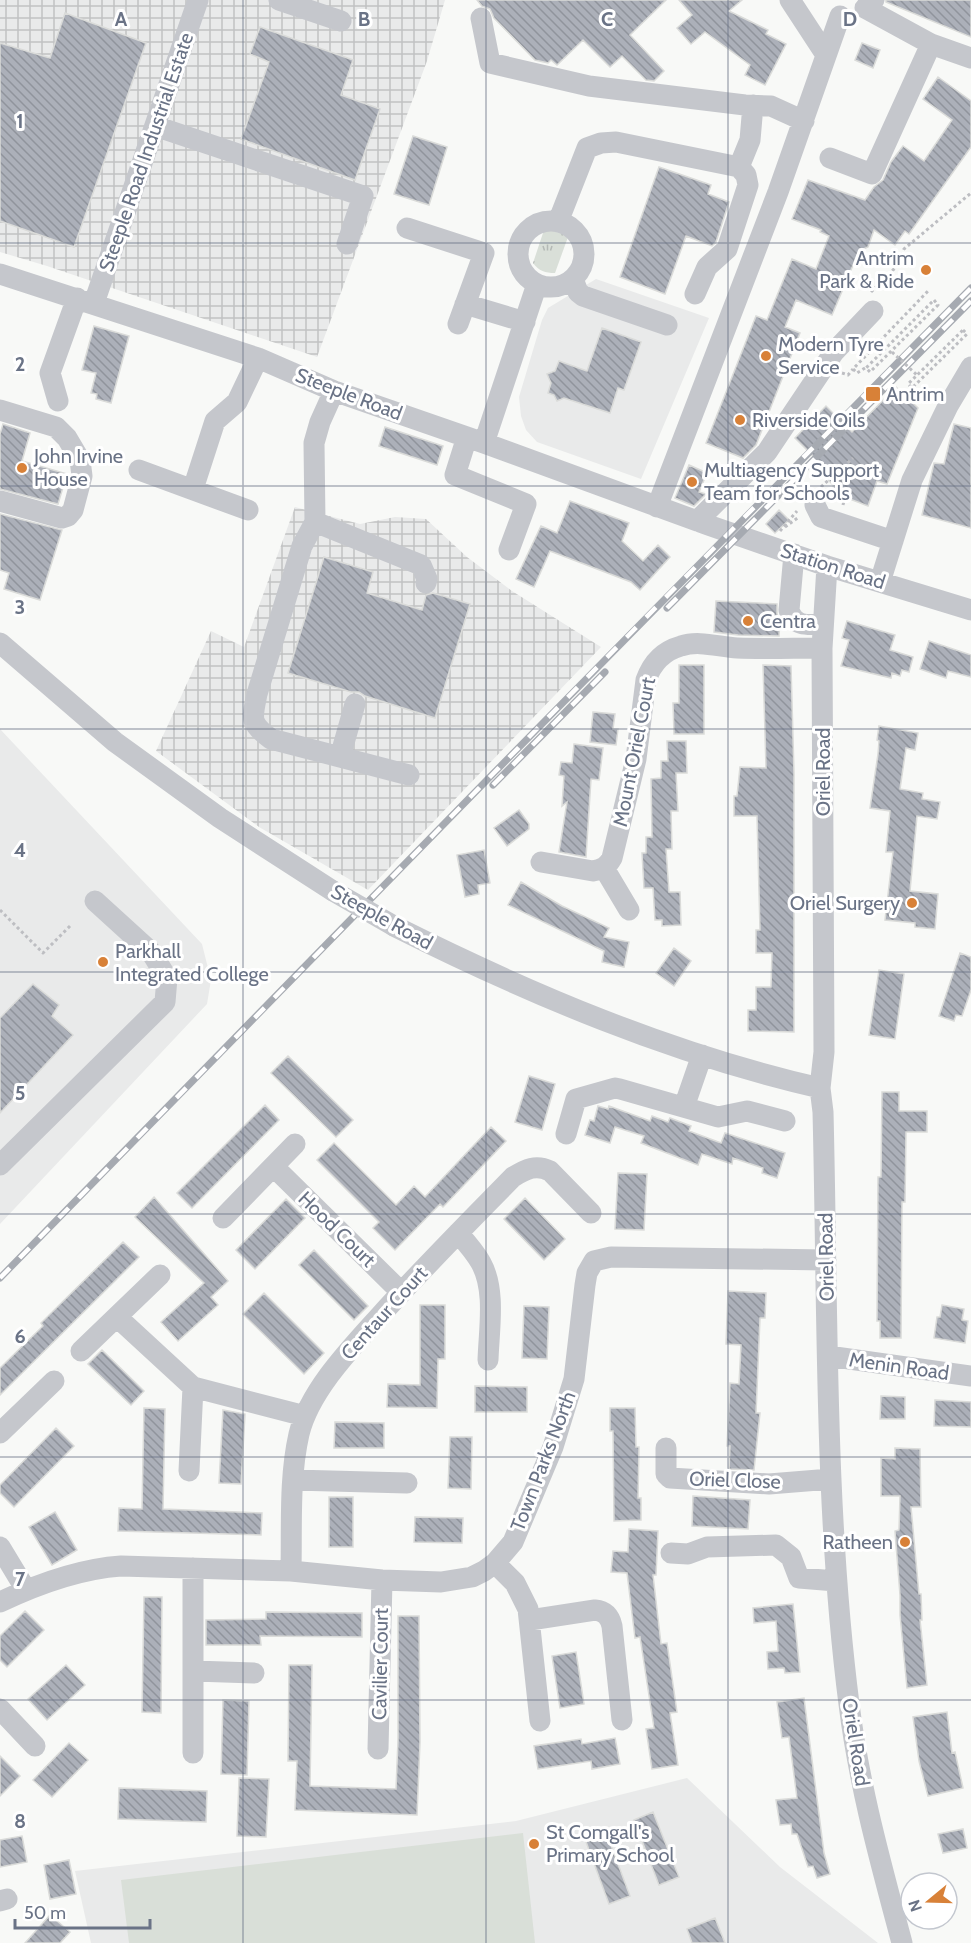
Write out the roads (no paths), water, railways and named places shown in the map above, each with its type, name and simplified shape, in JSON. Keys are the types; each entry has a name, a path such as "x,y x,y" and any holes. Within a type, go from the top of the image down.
{"street":[{"name":"Steeple Road Industrial Estate","path":"58,401 50,373 85,301 155,126 198,0"},
{"path":"279,0 341,21"},
{"path":"790,0 826,55"},
{"path":"657,507 804,121 826,55 836,8 855,18 868,3 932,44 971,58"},
{"path":"481,18 490,63 589,86 771,106 804,121"},
{"path":"830,159 872,174 932,44"},
{"path":"739,167 750,140 753,105"},
{"path":"155,126 363,196 347,244"},
{"path":"558,222 587,148 593,144 616,142 739,167 746,175 748,185 727,249 707,267 695,294"},
{"path":"547,221 558,222 568,225 581,241 584,251 579,271 573,279 564,284 554,287 537,284 525,274 519,264 518,252 521,241 526,231 536,225 547,221"},
{"path":"407,228 484,253 458,324"},
{"name":"Steeple Road","path":"0,274 258,358 334,391 697,521"},
{"path":"573,279 578,292 583,296 667,326"},
{"path":"509,550 526,504 455,475 475,440 525,322 537,284"},
{"path":"465,304 525,322"},
{"path":"697,521 767,452 834,352 871,313"},
{"path":"193,489 215,421 237,402 258,358"},
{"path":"880,582 912,480 923,454 971,367"},
{"path":"334,391 320,422 314,443 315,522 302,546 252,717 256,728 271,738 409,775"},
{"path":"0,410 56,427 68,438 80,460 82,476 73,510 68,516 62,518 0,501"},
{"path":"139,470 248,510"},
{"path":"814,516 893,542"},
{"name":"Station Road","path":"697,521 827,566 971,610"},
{"path":"315,522 421,565 427,579 426,584"},
{"path":"794,554 789,610 791,617 804,625 824,624"},
{"name":"Oriel Road","path":"827,566 822,648 824,1052 820,1088 823,1112 831,1479 836,1581 849,1707 867,1807 902,1943"},
{"name":"Steeple Road","path":"0,643 115,742 220,818 333,891 394,926 472,965 567,1007 631,1032 702,1055 820,1088"},
{"name":"Mount Oriel Court","path":"604,868 612,858 636,759 646,680 650,668 656,661 672,649 691,644 735,648 822,648"},
{"path":"340,757 355,704"},
{"path":"542,862 582,870 593,871 604,868 629,910"},
{"path":"0,1165 165,1002 167,978 152,952 95,901"},
{"path":"684,1107 702,1055"},
{"path":"566,1134 576,1099 615,1088 718,1117 747,1111 785,1121"},
{"path":"223,1218 295,1144"},
{"name":"Hood Court","path":"274,1167 401,1292"},
{"name":"Centaur Court","path":"291,1571 293,1480 300,1434 305,1416 340,1363 401,1292 513,1177 522,1171 533,1167 550,1171 591,1213"},
{"path":"458,1233 481,1262 487,1278 488,1360"},
{"name":"Town Parks North","path":"0,1602 26,1590 99,1568 291,1571 382,1580 455,1581 472,1577 495,1563 513,1542 553,1447 574,1379 585,1285 594,1261 611,1257 826,1260"},
{"path":"81,1351 160,1275"},
{"path":"117,1317 193,1387 305,1416"},
{"name":"Menin Road","path":"828,1356 971,1376"},
{"path":"0,1433 54,1381"},
{"path":"189,1471 193,1387"},
{"name":"Oriel Close","path":"666,1448 666,1474 670,1478 769,1484 831,1479"},
{"path":"293,1480 407,1483"},
{"path":"671,1553 688,1554 707,1547 776,1545 791,1557 799,1578 836,1581"},
{"path":"0,1547 26,1590"},
{"path":"495,1563 520,1591 530,1620 540,1721"},
{"path":"193,1568 193,1753"},
{"name":"Cavilier Court","path":"378,1749 382,1580"},
{"path":"530,1620 595,1610 602,1611 607,1616 612,1626 622,1720"},
{"path":"194,1671 254,1673"},
{"path":"0,1709 35,1746"}],"railway":[{"path":"0,1278 971,288"},
{"path":"667,608 971,301"},
{"path":"493,785 605,672"}],"place":[{"name":"Antrim Park & Ride","path":"926,270"},
{"name":"Modern Tyre Service","path":"766,356"},
{"name":"Antrim","path":"873,394"},
{"name":"Riverside Oils","path":"740,420"},
{"name":"John Irvine House","path":"22,468"},
{"name":"Multiagency Support Team for Schools","path":"692,482"},
{"name":"Centra","path":"748,621"},
{"name":"Oriel Surgery","path":"912,903"},
{"name":"Parkhall Integrated College","path":"103,962"},
{"name":"Ratheen","path":"905,1542"},
{"name":"St Comgall's Primary School","path":"534,1844"}]}
